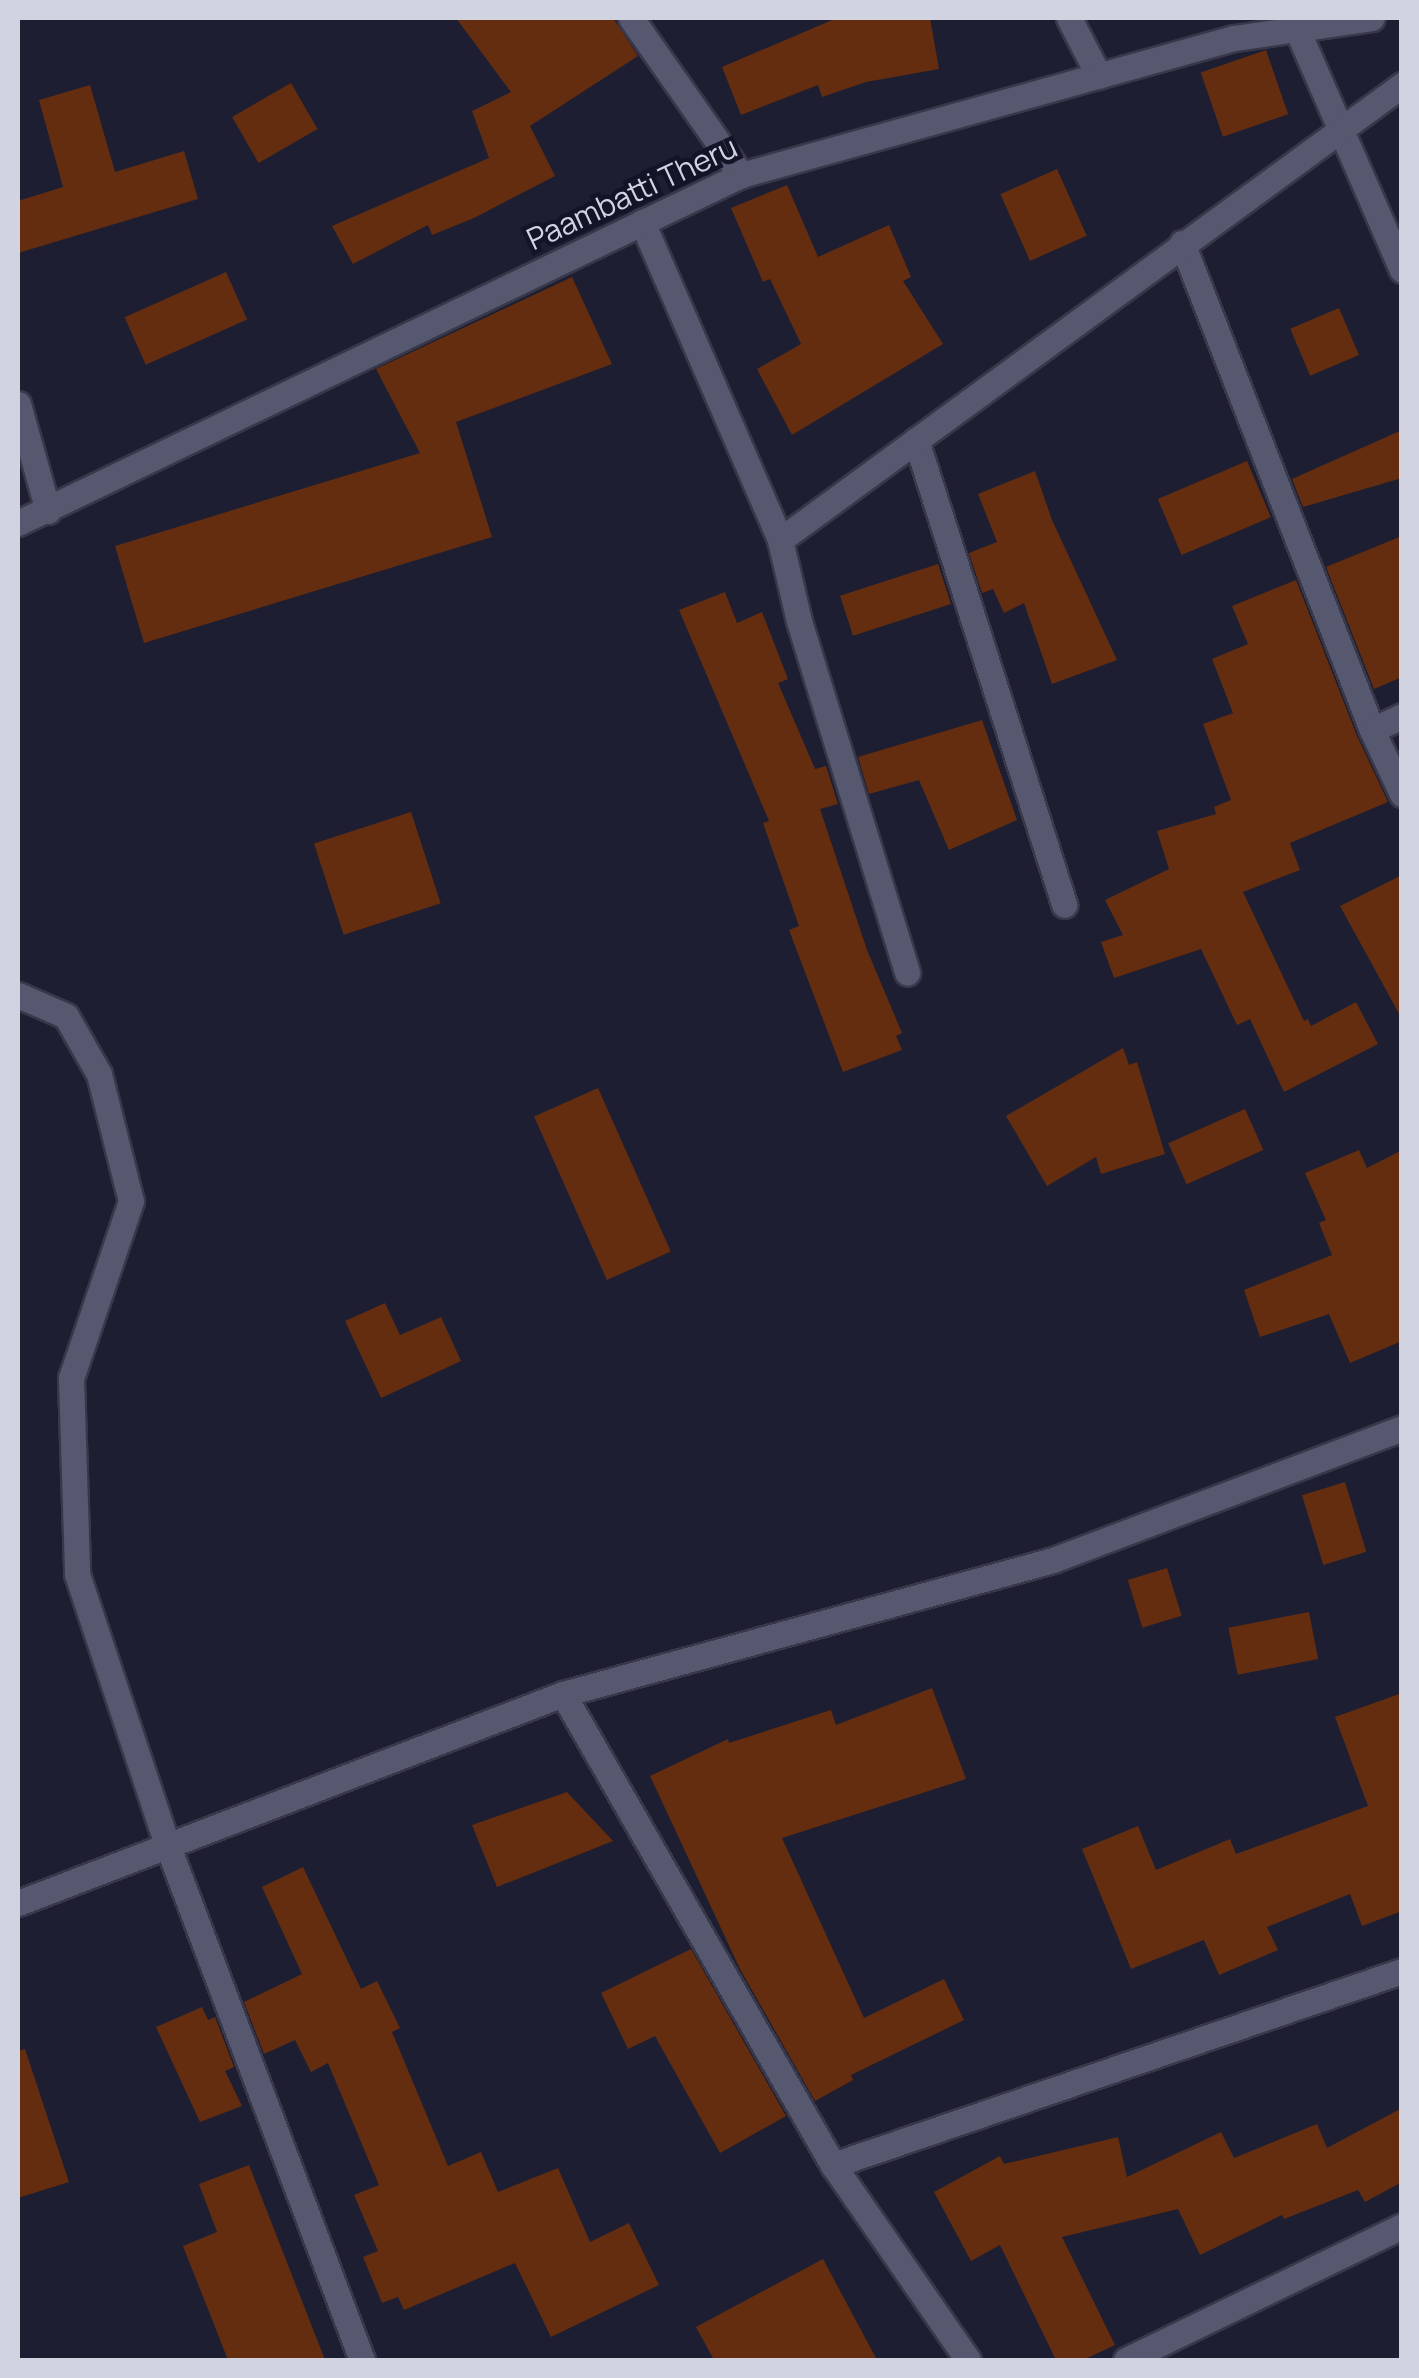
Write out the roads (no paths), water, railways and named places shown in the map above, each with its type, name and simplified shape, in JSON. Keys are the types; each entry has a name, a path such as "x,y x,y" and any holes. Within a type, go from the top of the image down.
{"street":[{"path":"630,18 741,174"},
{"path":"1069,18 1099,76"},
{"name":"Paambatti Theru","path":"18,523 48,512 741,174 1234,38 1294,24 1372,18"},
{"path":"1294,24 1402,270"},
{"path":"780,540 1402,85"},
{"path":"642,222 780,540 799,620 906,973"},
{"path":"1182,243 1372,730 1402,794"},
{"path":"18,404 48,512"},
{"path":"916,440 1064,905"},
{"path":"1372,730 1402,716"},
{"path":"18,995 66,1016 99,1074 131,1201 70,1378 77,1574 168,1844 362,2360"},
{"path":"18,1902 563,1694 1054,1560 1402,1428"},
{"path":"563,1694 833,2165 968,2360"},
{"path":"833,2165 1402,1972"},
{"path":"1126,2360 1402,2226"}]}
